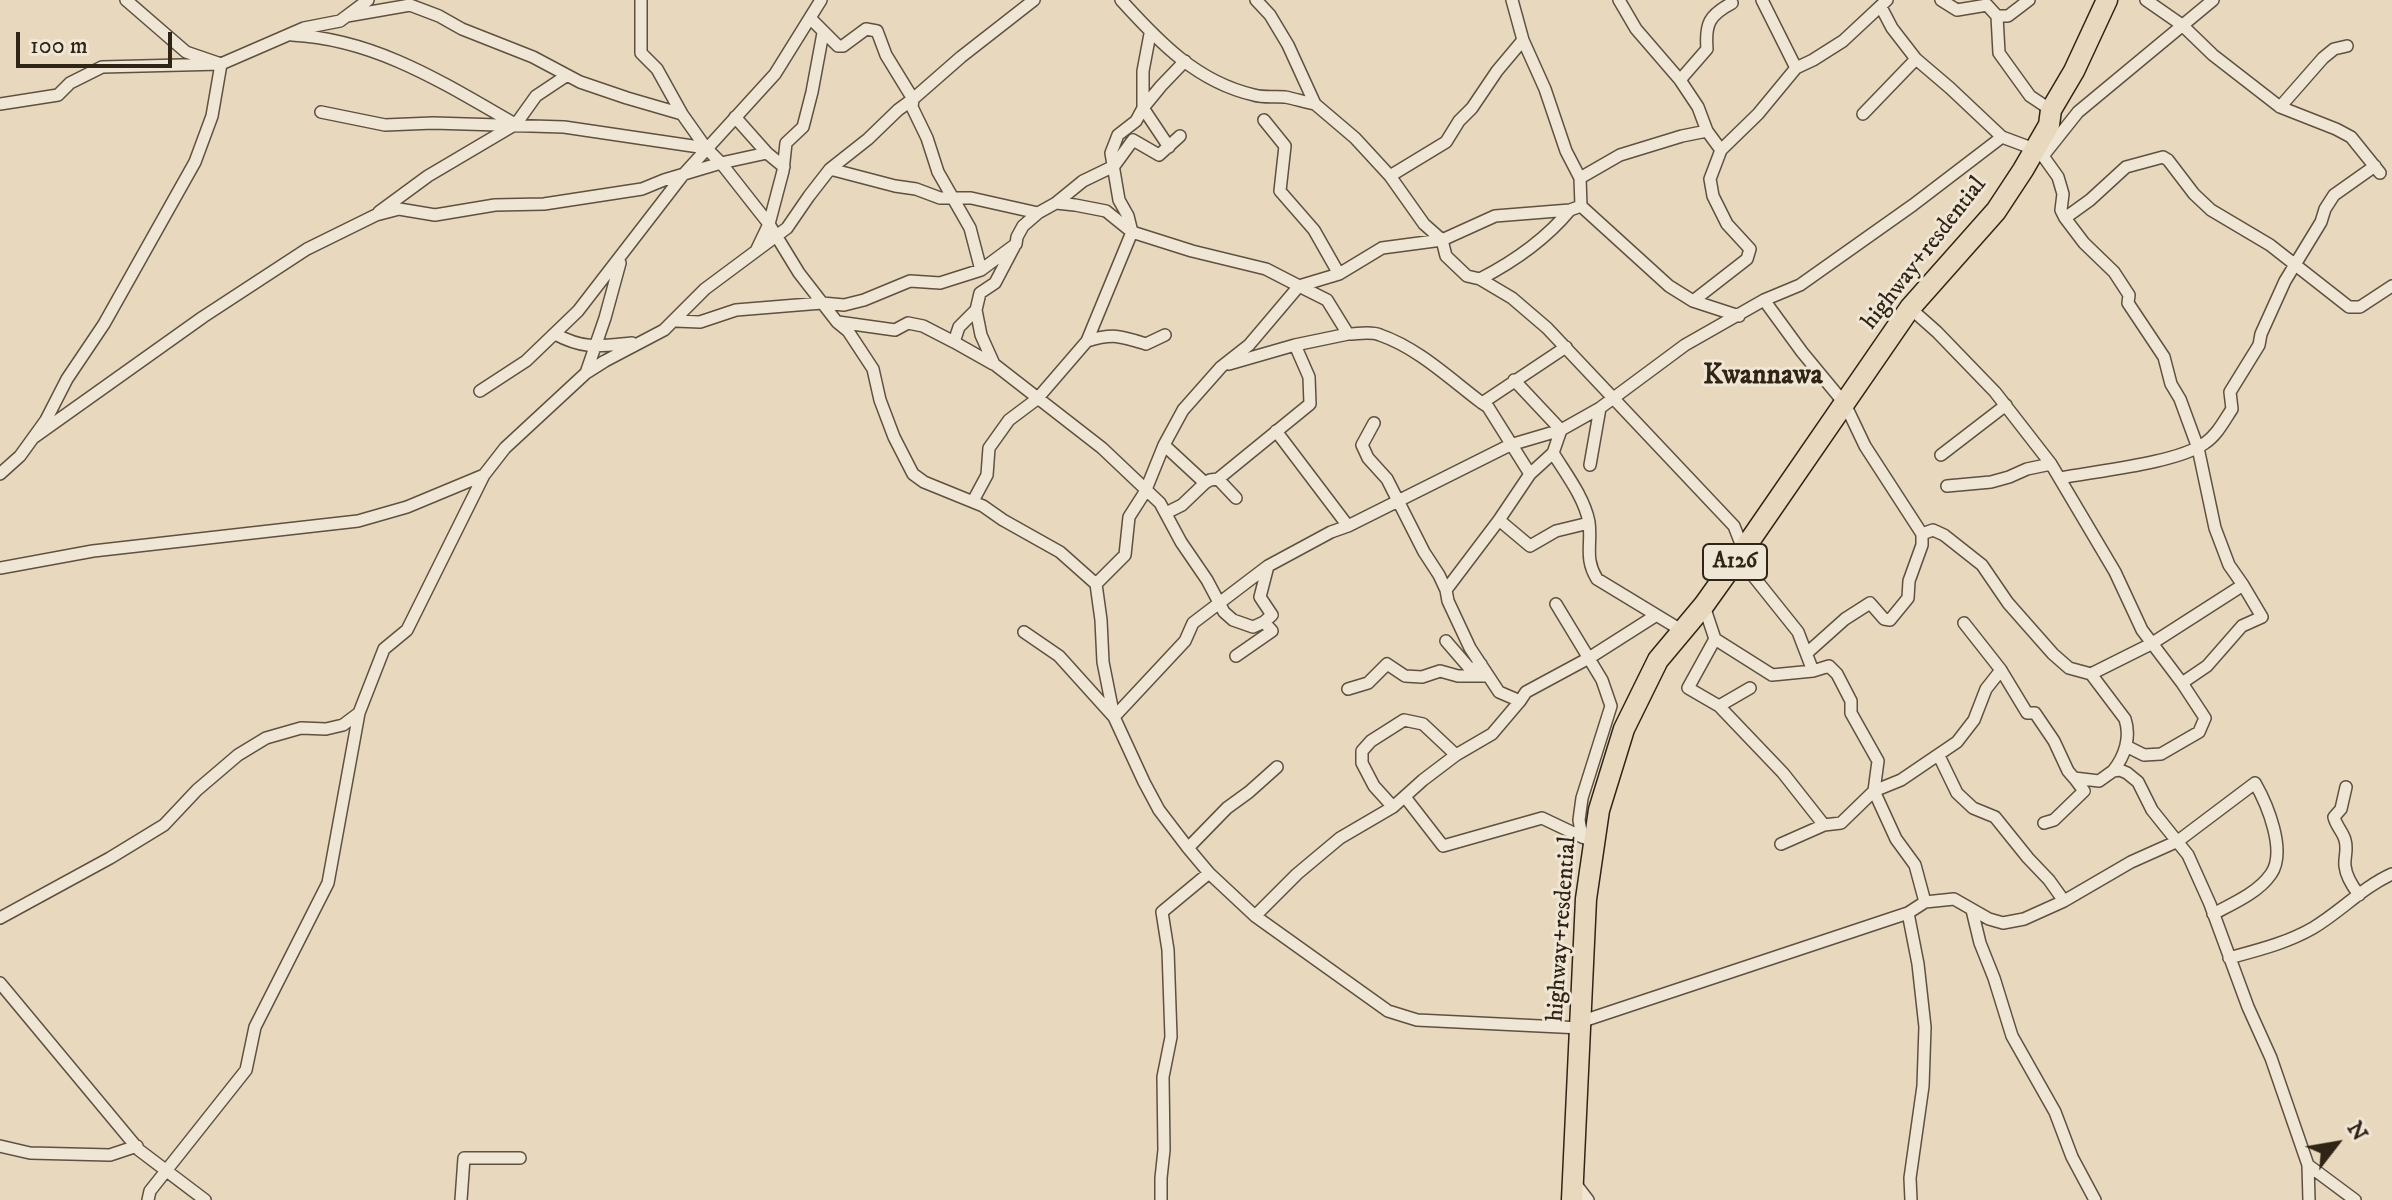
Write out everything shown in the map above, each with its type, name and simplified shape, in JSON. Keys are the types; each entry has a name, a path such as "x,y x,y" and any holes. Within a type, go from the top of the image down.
{"highway":[{"name":"highway+resdential","path":"1574,1191 1588,839 1624,729 1658,660 1704,605 1910,308 1996,211 2038,152 2049,125 2051,110 2074,71 2107,0"}],"street":[{"path":"126,0 186,52 221,64"},
{"path":"0,104 58,95 70,83 102,67 221,64 304,28 340,21 368,0"},
{"path":"641,0 641,53 657,69 682,114 706,148 769,224 799,273 837,322 848,331 873,369 880,400 913,474 924,482 973,501 1060,552 1096,584 1103,662 1114,717 1159,810 1209,873 1255,916 1388,1011 1417,1020 1580,1025 1908,913 1925,902 1954,899"},
{"path":"480,391 526,361 578,311 683,175 775,74 821,0"},
{"path":"148,1200 150,1191 246,1070 255,1027 328,883 359,713 384,649 407,630 484,475 505,448 586,373 664,330 705,289 787,228 830,169 995,29 1034,0"},
{"path":"1121,0 1166,49 1215,81 1233,90 1258,96 1283,97 1315,104 1340,124 1390,176 1424,224 1442,240 1446,256 1467,276 1480,279 1512,298 1566,347 1734,526 1754,577 1798,632 1813,671"},
{"path":"1256,0 1270,15 1288,45 1315,104"},
{"path":"1480,279 1512,263 1575,208 1580,178 1566,151 1545,89 1523,40 1512,0"},
{"path":"1619,0 1636,29 1680,80 1698,107 1707,131 1721,150"},
{"path":"1762,0 1796,68"},
{"path":"1941,0 1962,10 1987,5 1997,16 1999,53 2030,96 2051,110"},
{"path":"1997,16 2008,16 2029,0"},
{"path":"2060,478 2142,464 2198,448 2217,432 2232,409 2230,392 2259,345 2261,334 2294,265 2321,222 2325,209 2334,195 2377,170 2351,137 2280,107 2213,55 2182,25 2146,0"},
{"path":"2038,152 2078,112 2213,0"},
{"path":"1680,80 1707,49 1707,25 1731,1"},
{"path":"1693,301 1747,259 1750,249 1727,224 1713,196 1710,179 1721,150 1758,114 1796,68 1843,41 1884,4 1892,28 1916,59 2002,137 2038,152 2058,177 2063,194 2061,210 2065,218 2084,243 2114,272 2129,295 2128,303 2164,357 2171,384 2180,399 2198,448 2215,528 2229,565 2262,617 2242,626 2207,666 2182,683"},
{"path":"347,16 410,5 492,43 533,57 566,76 682,114"},
{"path":"811,19 838,46 843,46 866,29 877,31 886,55 913,99 912,107 927,138 938,172 970,228 981,270"},
{"path":"755,253 769,224 784,167 786,143 803,127 823,33"},
{"path":"1150,34 1143,71 1143,108 1169,147"},
{"path":"288,35 311,36 375,51 420,69 516,124"},
{"path":"1390,176 1446,142 1523,40"},
{"path":"2280,107 2323,58 2334,49 2347,46"},
{"path":"1863,114 1916,59"},
{"path":"973,501 987,475 989,448 1009,420 1037,399 1087,341 1132,232 1119,200 1111,153 1118,135 1136,121 1143,108 1185,61"},
{"path":"0,474 20,456 46,420 195,162 212,116 221,64"},
{"path":"33,438 203,317 307,249 376,215 428,176 516,124 536,96 566,76"},
{"path":"321,112 385,125 433,123 564,127 706,148"},
{"path":"735,117 784,167"},
{"path":"1264,120 1285,146 1280,191 1314,230 1339,274"},
{"path":"1580,178 1620,155 1707,131"},
{"path":"994,364 981,335 976,310 980,293 995,283 1023,226 1083,181 1114,166 1133,140 1159,155 1180,136"},
{"path":"1114,717 1185,641 1193,623 1268,566 1510,445 1561,430 1600,408 1685,345 1764,300 1800,285 2002,137"},
{"path":"376,215 399,209 435,215 495,205 544,204 642,189 721,163 767,153"},
{"path":"2065,218 2126,167 2163,157 2211,210 2259,238 2349,307 2360,307 2392,286"},
{"path":"830,169 916,189 940,198 971,198 1038,213"},
{"path":"1056,203 1106,211 1132,232 1266,269 1327,300 1348,334"},
{"path":"1096,584 1125,555 1129,517 1145,492 1164,445 1183,410 1221,367 1249,345 1299,286 1339,274 1382,248 1442,240 1495,216 1575,208 1669,286 1693,301 1739,316"},
{"path":"676,321 700,322 736,310 822,303 844,305 910,281 940,283 981,270 1016,244"},
{"path":"586,373 621,258"},
{"path":"1764,300 1845,404 1865,446 1922,534 1922,545 1909,581 1908,598 1890,620 1884,619 1870,603 1845,619 1807,653"},
{"path":"1910,308 2006,405 2051,464 2115,572 2151,644 2205,718 2199,732 2161,754 2144,755 2126,746"},
{"path":"954,342 959,327 976,310"},
{"path":"837,322 895,330 908,323 923,326 994,364 1102,448 1160,503 1219,604 1233,620 1253,627 1272,615 1260,597 1268,566"},
{"path":"1221,367 1295,345 1348,334 1378,333 1412,351 1488,407 1530,474"},
{"path":"555,334 574,344 596,347 641,342"},
{"path":"1087,341 1108,335 1146,344 1165,335"},
{"path":"1166,513 1182,505 1205,483 1218,479 1310,404 1309,377 1295,345"},
{"path":"1482,403 1566,347"},
{"path":"1514,380 1561,430"},
{"path":"1941,455 2006,405"},
{"path":"1590,465 1600,408"},
{"path":"1374,423 1362,445 1368,458 1387,479 1446,590 1460,628 1488,676 1499,692 1520,701"},
{"path":"1446,590 1530,474 1553,453 1561,430"},
{"path":"1276,431 1348,526"},
{"path":"1164,445 1205,483"},
{"path":"1553,453 1583,503 1589,523 1589,566 1597,579 1681,630"},
{"path":"1947,486 1991,482 2051,464"},
{"path":"0,568 93,551 358,521 407,507 484,475"},
{"path":"1218,479 1236,498"},
{"path":"1499,520 1530,546 1556,531 1589,523"},
{"path":"1922,534 1933,530 1973,556 1994,579 2008,603 2053,654 2069,668 2091,674 2125,719 2128,727 2126,746 2113,771 2099,781 2074,778"},
{"path":"2091,674 2151,644 2243,585"},
{"path":"1556,604 1602,680 1611,706 1582,798 1579,820 1588,839"},
{"path":"1704,605 1715,639 1772,675 1813,671 1829,666 1837,674 1851,701 1851,713 1878,761 1874,791 1896,839 1910,856 1925,902"},
{"path":"1255,916 1297,874 1340,838 1393,807 1456,755 1492,734 1526,692 1589,658 1655,616"},
{"path":"1236,656 1272,631 1264,622"},
{"path":"1964,623 2001,670 2027,713 2035,713 2062,755 2068,771 2084,791 2054,820 2044,823"},
{"path":"1024,632 1059,656 1114,717"},
{"path":"1715,639 1688,688 1719,706 1783,773 1824,825"},
{"path":"1446,641 1471,670 1481,664"},
{"path":"1348,689 1368,683 1387,664 1405,676 1422,677 1440,671 1458,676 1488,676"},
{"path":"1781,844 1824,825 1841,823 1874,791 1901,780 1957,742 1974,720 1986,689 2001,670"},
{"path":"1719,706 1750,688"},
{"path":"0,918 164,825 207,781 238,755 266,738 301,728 326,729 343,725 359,713"},
{"path":"1393,807 1374,786 1362,763 1362,751 1371,741 1404,720 1423,724 1456,755"},
{"path":"2138,782 2144,755"},
{"path":"1939,756 1957,793 1973,808 1995,817 2064,901"},
{"path":"1188,848 1227,808 1277,767"},
{"path":"2113,771 2127,773 2138,782 2152,810 2188,855 2271,1058 2308,1165 2309,1200"},
{"path":"1921,882 1936,893 1954,899 1989,919 2003,923 2024,919 2064,901 2131,862 2178,841 2255,783 2274,829 2276,858 2272,873 2256,889 2213,914"},
{"path":"2346,787 2341,809 2334,821 2344,836 2347,850 2345,866 2359,895"},
{"path":"1405,797 1443,846 1542,818 1588,839"},
{"path":"1161,1200 1163,1077 1171,1037 1168,950 1162,912 1209,873"},
{"path":"2229,958 2293,938 2392,874"},
{"path":"1972,910 2012,1036 2055,1112 2072,1157 2095,1200"},
{"path":"1908,913 1925,1027 1923,1086 1910,1178 1911,1200"},
{"path":"0,983 137,1146 205,1200"},
{"path":"0,1146 30,1153 110,1155 137,1146"},
{"path":"461,1200 464,1158 520,1158"},
{"path":"2308,1165 2355,1200"},
{"path":"1574,1191 1588,1200"}],"district":[{"name":"Kwannawa","path":"1763,377"}]}
